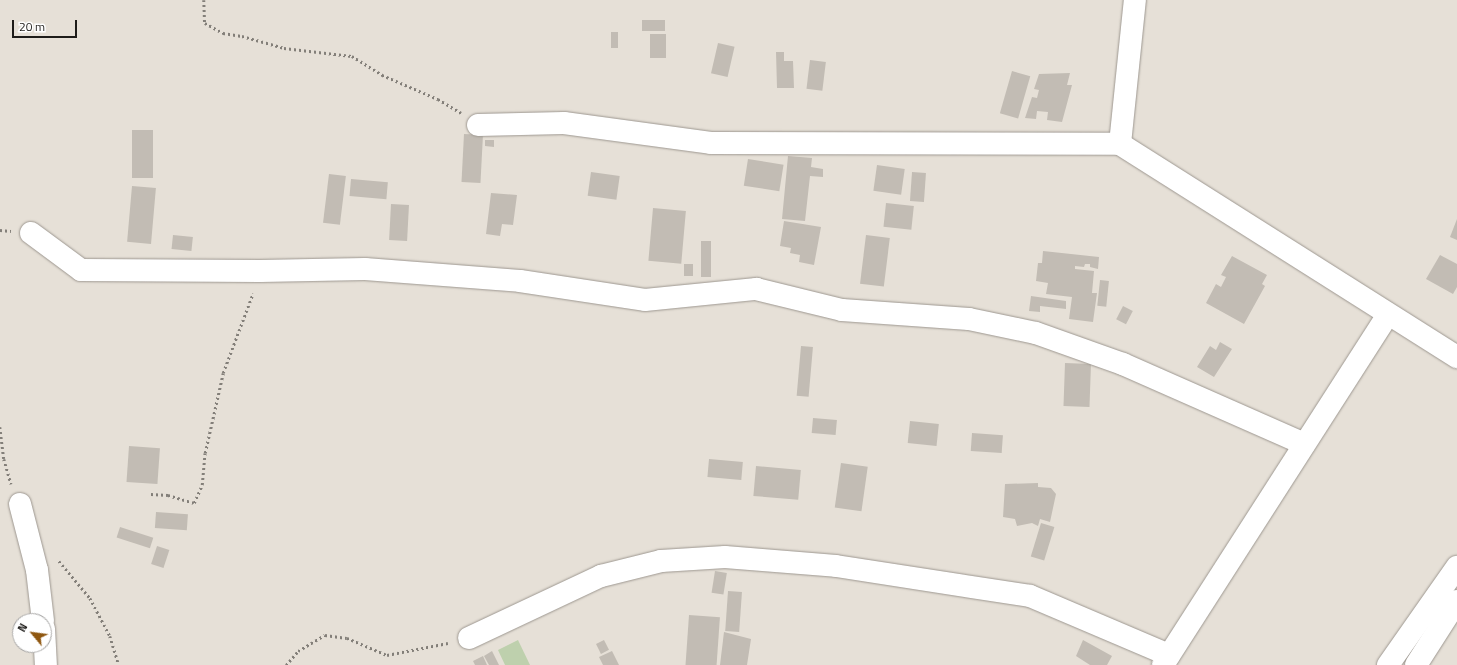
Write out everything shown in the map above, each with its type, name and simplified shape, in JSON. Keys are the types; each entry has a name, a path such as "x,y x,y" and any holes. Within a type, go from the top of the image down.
{"street":[{"path":"1120,144 1135,0"},
{"path":"478,126 564,123 710,143 1120,144 1388,315 1457,357"},
{"path":"31,233 81,270 260,271 365,269 520,281 645,300 756,289 842,310 970,319 1036,333 1124,364 1304,444"},
{"path":"469,638 601,576 661,561 725,557 836,566 1030,596 1166,660 1388,315"},
{"path":"20,504 37,570 42,613"},
{"path":"1388,665 1457,567"},
{"path":"1416,665 1457,601"},
{"path":"45,653 46,665"}],"path":[{"path":"204,0 205,23 223,33 284,48 352,56 382,75 438,99 478,126"},
{"path":"151,494 168,495 194,504 202,485 207,446 223,374 238,337 260,271"},
{"path":"0,427 4,459 16,501 20,504"},
{"path":"57,556 59,563 90,598 110,636 119,665"},
{"path":"286,665 298,651 325,635 347,638 387,655 469,638"}],"green space":[{"path":"518,640 530,665 505,665 498,650"}],"building":[{"path":"642,20 665,20 665,31 642,31"},
{"path":"611,32 618,32 618,48 611,48"},
{"path":"650,34 666,34 666,58 650,58"},
{"path":"718,43 735,47 728,77 711,73"},
{"path":"776,52 784,52 784,61 793,61 794,88 777,88"},
{"path":"810,60 826,62 822,91 806,89"},
{"path":"1012,71 1030,76 1018,119 1000,113"},
{"path":"1070,73 1067,85 1072,85 1062,122 1047,120 1048,112 1037,111 1036,119 1025,118 1032,97 1037,98 1039,90 1034,89 1039,74"},
{"path":"132,130 153,130 153,178 132,178"},
{"path":"464,134 483,135 480,183 461,182"},
{"path":"485,140 494,140 494,147 485,146"},
{"path":"788,156 812,158 811,167 823,169 823,177 810,176 805,221 782,219"},
{"path":"748,159 784,165 779,191 744,186"},
{"path":"877,165 905,169 901,195 873,191"},
{"path":"591,172 620,176 616,200 588,196"},
{"path":"912,172 926,173 924,202 910,201"},
{"path":"329,174 346,176 340,225 323,223"},
{"path":"351,179 388,182 386,199 350,196"},
{"path":"132,186 156,188 151,244 127,242"},
{"path":"491,193 517,195 513,225 502,224 500,236 486,234"},
{"path":"886,203 914,206 911,230 883,227"},
{"path":"391,204 409,205 407,241 389,240"},
{"path":"653,208 686,211 681,264 648,261"},
{"path":"1457,219 1457,240 1450,237"},
{"path":"784,221 821,227 814,265 799,262 800,255 790,253 791,248 780,246"},
{"path":"173,235 193,237 191,251 172,249"},
{"path":"866,235 890,238 884,287 860,284"},
{"path":"701,241 711,241 711,277 701,277"},
{"path":"1043,251 1099,257 1098,269 1090,267 1090,264 1085,264 1084,267 1075,266 1075,269 1094,271 1092,293 1097,293 1093,322 1069,319 1072,297 1046,294 1048,283 1036,281 1038,263 1042,263"},
{"path":"1440,255 1457,264 1457,287 1453,294 1426,279"},
{"path":"1232,256 1267,275 1262,284 1265,286 1244,324 1206,303 1216,284 1221,287 1226,277 1221,275"},
{"path":"684,264 693,264 693,276 684,276"},
{"path":"1100,280 1109,281 1106,307 1097,306"},
{"path":"1031,296 1066,301 1066,309 1040,306 1040,312 1029,311"},
{"path":"1123,306 1133,311 1126,324 1116,319"},
{"path":"1220,342 1232,349 1214,377 1197,367 1210,346 1216,350"},
{"path":"801,346 813,347 809,397 797,396"},
{"path":"1065,363 1091,364 1089,407 1063,406"},
{"path":"813,418 837,420 836,435 812,433"},
{"path":"910,421 939,424 937,446 908,443"},
{"path":"972,433 1003,435 1002,453 971,451"},
{"path":"129,446 160,448 157,484 126,482"},
{"path":"709,459 743,462 741,480 707,477"},
{"path":"841,463 868,467 861,511 835,508"},
{"path":"756,466 801,470 798,500 753,496"},
{"path":"1038,483 1038,487 1051,488 1056,494 1050,522 1040,519 1038,526 1032,523 1017,526 1015,519 1003,517 1005,484"},
{"path":"156,512 188,514 187,530 155,528"},
{"path":"1041,523 1054,527 1044,561 1031,556"},
{"path":"120,527 153,538 150,548 117,537"},
{"path":"157,546 169,550 163,568 151,564"},
{"path":"715,571 727,573 723,595 712,593"},
{"path":"728,591 742,592 739,632 725,631"},
{"path":"689,615 720,617 717,665 686,665"},
{"path":"724,632 751,639 747,665 720,665"},
{"path":"604,640 609,650 601,654 596,644"},
{"path":"1083,640 1112,656 1107,665 1090,665 1076,656"},
{"path":"492,651 499,665 489,665 484,656"},
{"path":"612,651 619,665 603,665 599,657"},
{"path":"483,656 487,665 475,665 473,661"}]}
